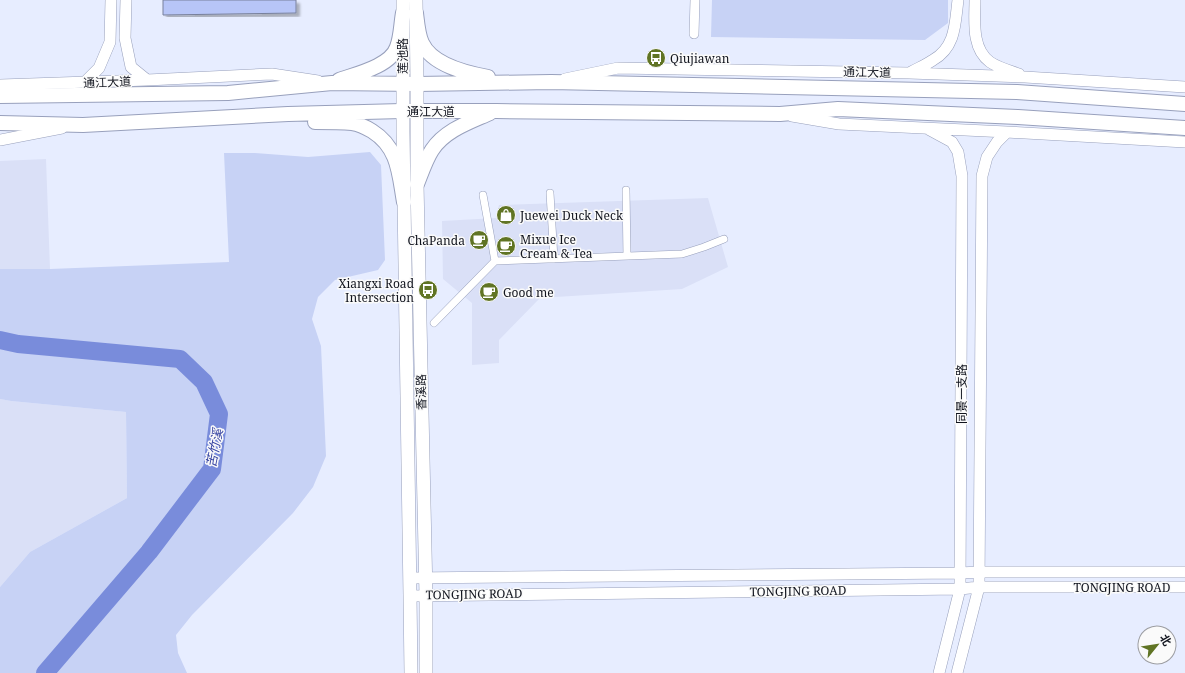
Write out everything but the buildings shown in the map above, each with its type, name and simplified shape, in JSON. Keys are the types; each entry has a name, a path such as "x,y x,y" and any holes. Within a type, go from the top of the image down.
{"main road":[{"path":"409,6 421,42 429,54 455,69 476,75 514,82"},
{"path":"332,83 381,64 393,55 397,48 409,6"},
{"name":"莲池路","path":"402,111 402,84 409,6"},
{"name":"莲池路","path":"409,6 417,84 417,111"},
{"name":"通江大道","path":"0,96 228,93 332,83 417,84 551,82 1017,92 1185,104"},
{"name":"通江大道","path":"0,123 83,124 288,114 402,111 496,110 780,114 838,109 1018,117 1185,128"},
{"path":"416,184 432,150 445,136 462,125 496,110"},
{"name":"香溪路","path":"402,111 410,578 410,673"},
{"name":"香溪路","path":"417,111 416,184 426,578 426,673"},
{"path":"288,114 312,122 354,123 366,128 382,138 390,147 396,160 404,202"}],"street":[{"path":"85,82 99,68 110,42 111,0"},
{"path":"126,0 125,38 131,67 147,80"},
{"path":"694,34 695,0"},
{"path":"909,73 934,60 948,47 954,34 958,0"},
{"path":"975,0 975,31 980,52 990,62 1025,77"},
{"name":"通江大道","path":"551,82 618,68 909,73 1025,77 1185,87"},
{"name":"通江大道","path":"0,85 272,74 332,83"},
{"name":"通江大道","path":"780,114 839,124 1185,142"},
{"name":"通江大道","path":"0,140 83,124"},
{"name":"同景一支路","path":"928,129 952,142 958,152 962,176 960,589 939,673"},
{"name":"同景一支路","path":"957,673 979,587 982,176 986,157 997,142 1007,132"},
{"path":"626,190 627,256"},
{"path":"550,193 554,259"},
{"path":"483,195 495,262"},
{"path":"434,323 495,262 682,254 704,248 724,239"},
{"path":"410,578 979,572 1185,572"},
{"name":"TONGJING ROAD","path":"410,596 960,589 979,587 1185,587"}],"shaded area":[{"path":"712,0 948,0 948,23 925,40 711,37"},
{"path":"370,152 381,165 385,260 378,270 335,280 318,297 312,319 321,346 326,456 313,487 293,513 192,615 176,635 178,653 187,673 0,673 0,587 30,552 127,498 126,412 0,399 0,269 50,269 229,262 224,153 255,153 308,157"},
{"path":"46,159 50,269 0,269 0,161"},
{"path":"708,198 728,267 682,289 540,298 499,340 499,363 472,365 472,303 443,279 442,221 496,218 499,205"},
{"path":"0,399 126,412 127,498 30,552 0,587"}],"waterway":[{"name":"苦竹溪","path":"0,340 18,344 180,359 204,382 219,414 212,469 149,552 45,673"}],"place":[{"name":"Qiujiawan","path":"656,58"},
{"name":"Juewei Duck Neck","path":"506,215"},
{"name":"ChaPanda","path":"479,240"},
{"name":"Mixue Ice Cream & Tea","path":"506,246"},
{"name":"Xiangxi Road Intersection","path":"428,290"},
{"name":"Good me","path":"489,292"}]}
